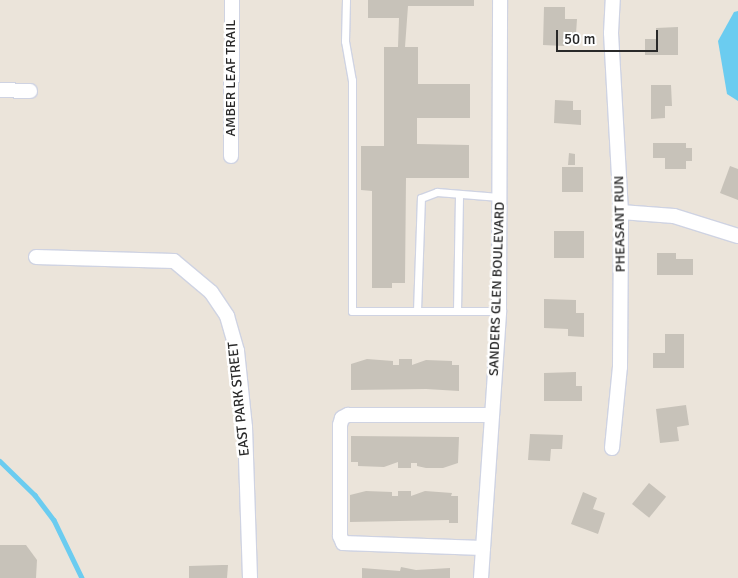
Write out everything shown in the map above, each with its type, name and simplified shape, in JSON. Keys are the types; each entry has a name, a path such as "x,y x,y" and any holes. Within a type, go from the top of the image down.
{"street":[{"name":"AMBER LEAF TRAIL","path":"231,156 232,0"},
{"name":"SANDERS GLEN BOULEVARD","path":"481,578 499,311 500,0"},
{"name":"PHEASANT RUN","path":"612,448 620,367 621,212 611,33 613,0"},
{"path":"0,90 30,91"},
{"path":"621,212 650,212 681,218 738,236"},
{"name":"EAST PARK STREET","path":"36,258 174,261 200,281 222,308 237,351 245,427 250,578"},
{"path":"483,548 344,543 340,536 340,425 342,418 348,415 492,415"}],"lane":[{"path":"346,0 345,41 352,80 352,311 499,311"},
{"path":"417,311 421,198 429,192 499,197"},
{"path":"456,311 460,194"}],"water":[{"path":"738,11 738,101 727,94 718,41 734,12"}],"building":[{"path":"368,0 474,0 474,6 408,6 405,47 418,47 418,84 470,84 470,118 417,118 417,144 469,145 469,178 406,178 405,283 392,283 392,288 372,288 372,191 361,190 361,146 384,146 384,47 398,47 399,18 368,18"},
{"path":"544,7 565,7 565,19 577,19 576,34 564,34 564,46 543,45"},
{"path":"678,27 678,55 645,55 645,39 656,39 656,28"},
{"path":"651,85 671,85 672,106 665,106 665,118 651,119"},
{"path":"555,100 573,101 573,110 581,110 581,125 554,123"},
{"path":"653,143 686,143 686,148 692,148 692,161 686,161 686,169 665,169 665,158 653,158"},
{"path":"569,153 575,154 575,165 568,165"},
{"path":"730,166 738,169 738,200 720,193"},
{"path":"562,167 583,167 583,192 562,192"},
{"path":"554,231 584,231 584,258 554,258"},
{"path":"657,253 676,253 676,259 693,259 693,275 657,275"},
{"path":"544,299 576,300 576,313 584,313 584,337 568,336 568,329 544,328"},
{"path":"665,334 684,334 684,368 653,368 653,353 665,353"},
{"path":"367,359 393,361 393,365 399,365 399,359 412,359 412,365 426,360 452,361 452,365 459,365 459,391 426,389 351,390 351,364"},
{"path":"576,372 576,386 582,386 582,401 544,401 544,373"},
{"path":"686,405 689,425 677,427 679,441 660,443 656,409"},
{"path":"530,434 563,435 562,449 551,449 550,461 528,460"},
{"path":"351,436 459,437 458,463 443,468 426,468 417,466 417,463 411,463 411,468 398,468 398,462 384,467 358,466 358,462 351,462"},
{"path":"649,483 666,497 649,518 632,504"},
{"path":"366,491 392,492 392,496 398,496 398,491 411,491 411,496 425,491 452,493 451,496 458,496 458,523 449,523 449,520 350,522 350,495"},
{"path":"583,492 597,498 593,509 605,513 598,534 571,524"},
{"path":"0,545 26,545 37,560 36,578 0,578"},
{"path":"228,565 227,578 189,578 189,566"},
{"path":"401,567 416,570 450,568 450,578 362,578 362,568 400,571"}],"waterway":[{"path":"0,461 35,495 54,520 82,578"}]}
